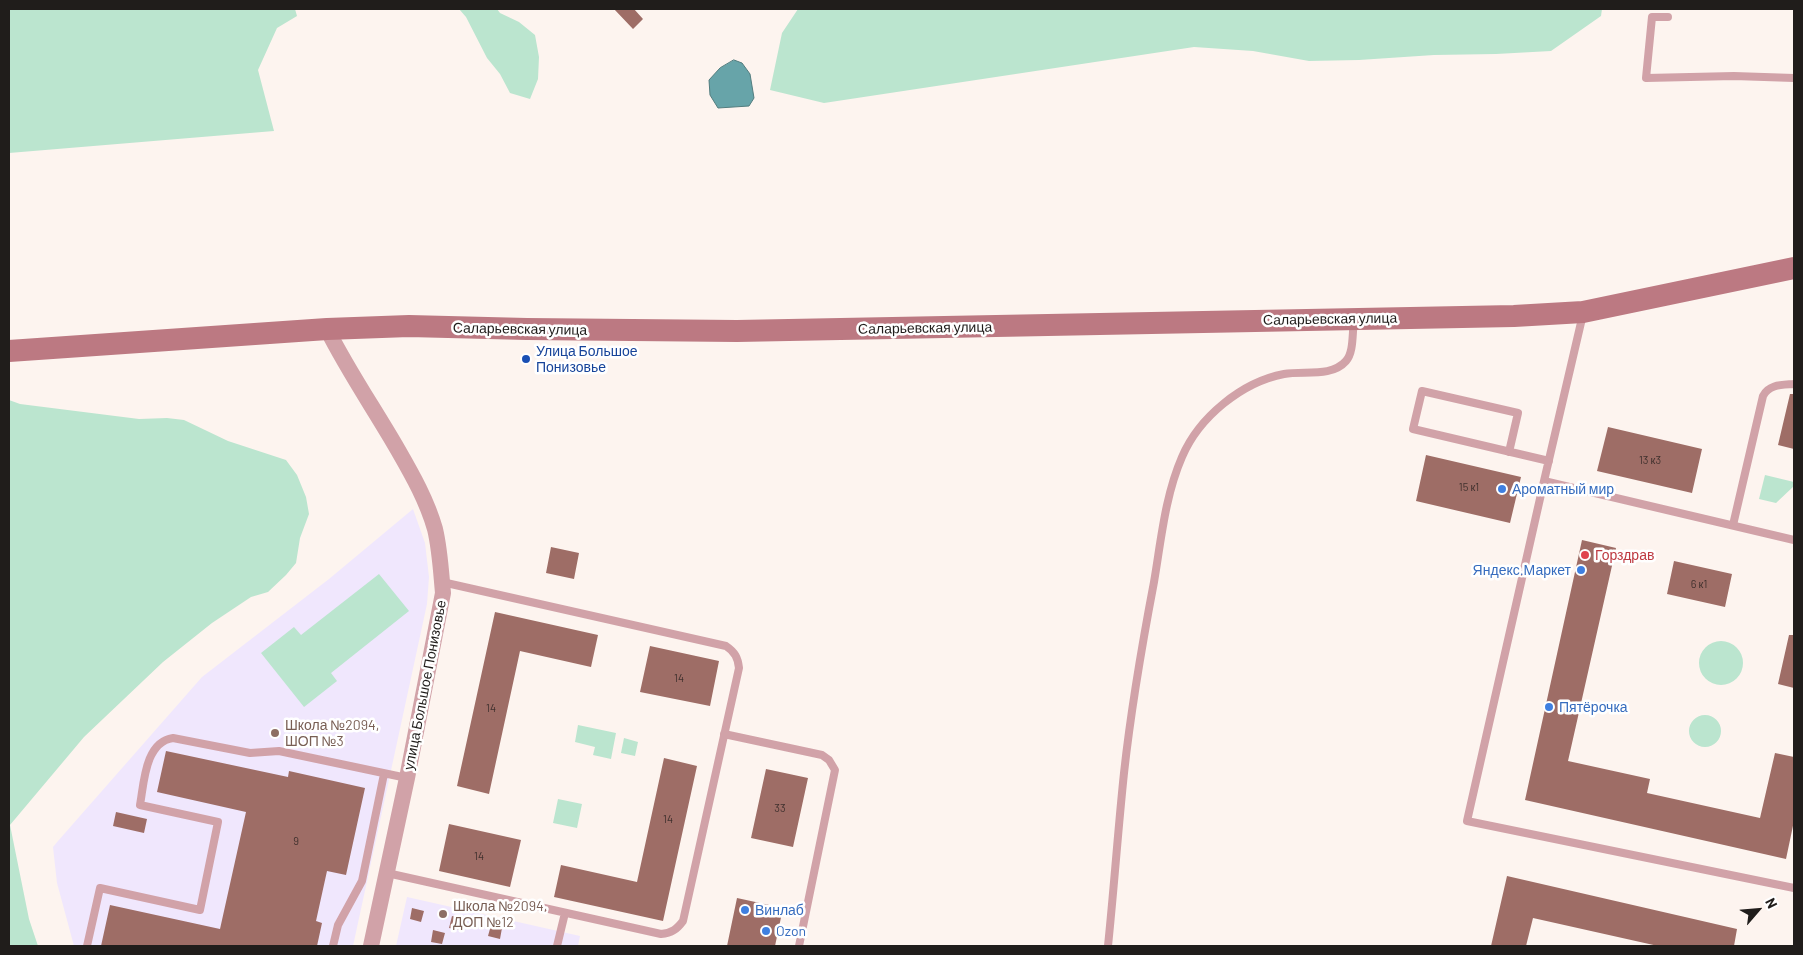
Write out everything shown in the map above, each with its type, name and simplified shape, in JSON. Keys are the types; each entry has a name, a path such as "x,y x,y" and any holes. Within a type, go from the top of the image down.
{"street":[{"name":"Саларьевская улица","path":"51,348 327,329 409,326 527,330 737,331 1514,316 1583,312 1794,268"},
{"name":"улица Большое Понизовье","path":"327,329 338,353 416,482 427,505 435,530 441,564 442,593 407,778 371,946"},
{"path":"9,343 51,348"},
{"path":"9,351 51,348"}],"lane":[{"path":"1668,17 1652,17 1646,78 1734,76 1794,78"},
{"path":"1583,312 1467,821 1794,888"},
{"path":"1108,946 1124,772 1141,647 1171,487 1182,456 1200,427 1225,403 1247,387 1286,373 1316,372 1337,368 1347,360 1354,319"},
{"path":"1733,525 1763,396 1772,387 1794,384"},
{"path":"1509,452 1518,413 1422,391 1413,429 1509,452 1549,461"},
{"path":"1544,481 1794,540"},
{"path":"387,873 661,934 670,933 677,929 683,921 739,668 738,660 733,650 726,646 442,582"},
{"path":"724,734 822,755 829,760 835,770 799,946"},
{"path":"87,946 100,888 200,910 218,822 140,805 148,764 154,750 163,741 173,738 250,753 278,751 407,778"},
{"path":"333,946 338,925 362,881 384,774"},
{"path":"557,946 565,913"}],"shaded area":[{"name":"Школа №2094, ШОП №3","path":"413,509 425,543 429,577 427,604 353,946 74,946 57,883 53,847 202,677 329,579"},
{"name":"Школа №2094, ДОП №12","path":"407,897 580,936 578,946 396,946"}],"green space":[{"path":"9,9 295,9 297,16 277,28 258,70 274,131 9,153"},
{"path":"459,9 497,9 500,13 519,22 535,35 539,57 538,79 530,99 510,93 500,74 487,58 466,17"},
{"path":"798,9 1602,9 1601,16 1551,51 1309,61 1253,51 1194,47 824,103 770,90 782,33"},
{"path":"9,400 20,404 139,419 167,418 184,420 228,441 286,460 297,475 306,497 309,514 300,538 296,563 286,575 268,592 251,597 212,623 163,662 84,737 10,825 29,919 38,946 9,946"},
{"path":"1765,475 1794,482 1794,486 1776,503 1759,499"},
{"path":"379,574 409,611 331,673 337,681 304,707 261,653 294,627 301,635"},
{"path":"1717,641 1725,641 1737,647 1743,663 1737,679 1725,685 1717,685 1705,679 1699,667 1699,659 1705,647"},
{"path":"1705,715 1711,716 1716,720 1720,725 1720,737 1716,742 1711,746 1705,747 1699,746 1694,742 1690,737 1689,731 1690,725 1694,720 1699,716"},
{"path":"578,725 616,733 611,759 593,755 595,747 575,742"},
{"path":"624,738 638,742 635,756 621,753"},
{"path":"558,799 582,804 577,828 553,823"}],"water":[{"path":"734,60 742,63 750,74 754,98 749,106 718,108 710,95 709,80 720,68"}],"building":[{"path":"614,9 634,9 643,19 633,29"},
{"path":"1790,394 1794,394 1794,449 1778,445"},
{"path":"1608,427 1702,449 1692,493 1597,471"},
{"path":"1426,455 1521,477 1510,523 1416,501"},
{"path":"1582,540 1616,548 1568,761 1650,779 1647,793 1760,818 1775,753 1794,757 1794,821 1786,859 1525,800"},
{"path":"551,547 579,553 574,579 546,573"},
{"path":"1674,561 1732,574 1725,607 1667,594"},
{"path":"495,612 598,635 591,667 520,651 489,794 457,786"},
{"path":"1789,635 1794,635 1794,688 1778,684"},
{"path":"650,646 719,661 710,706 640,692"},
{"path":"166,751 288,777 289,771 365,788 346,875 327,871 316,921 322,923 317,946 101,946 110,905 220,929 246,812 157,792"},
{"path":"664,758 697,766 663,921 554,897 561,865 637,882"},
{"path":"766,769 808,778 793,847 751,838"},
{"path":"116,812 147,819 144,833 113,826"},
{"path":"449,824 521,840 510,887 439,871"},
{"path":"1507,876 1737,929 1734,946 1658,946 1533,918 1526,946 1491,946"},
{"path":"737,898 783,908 775,946 727,946"},
{"path":"412,908 424,911 421,922 410,919"},
{"path":"452,916 463,919 461,930 449,928"},
{"path":"491,925 502,928 500,939 488,936"},
{"path":"433,930 445,933 442,944 431,942"}],"place":[{"name":"Улица Большое Понизовье","path":"526,359"},
{"name":"Ароматный мир","path":"1502,489"},
{"name":"Горздрав","path":"1585,555"},
{"name":"Яндекс.Маркет","path":"1581,570"},
{"name":"Пятёрочка","path":"1549,707"},
{"name":"Школа №2094, ШОП №3","path":"275,733"},
{"name":"Винлаб","path":"745,910"},
{"name":"Школа №2094, ДОП №12","path":"443,914"},
{"name":"Ozon","path":"766,931"}]}
